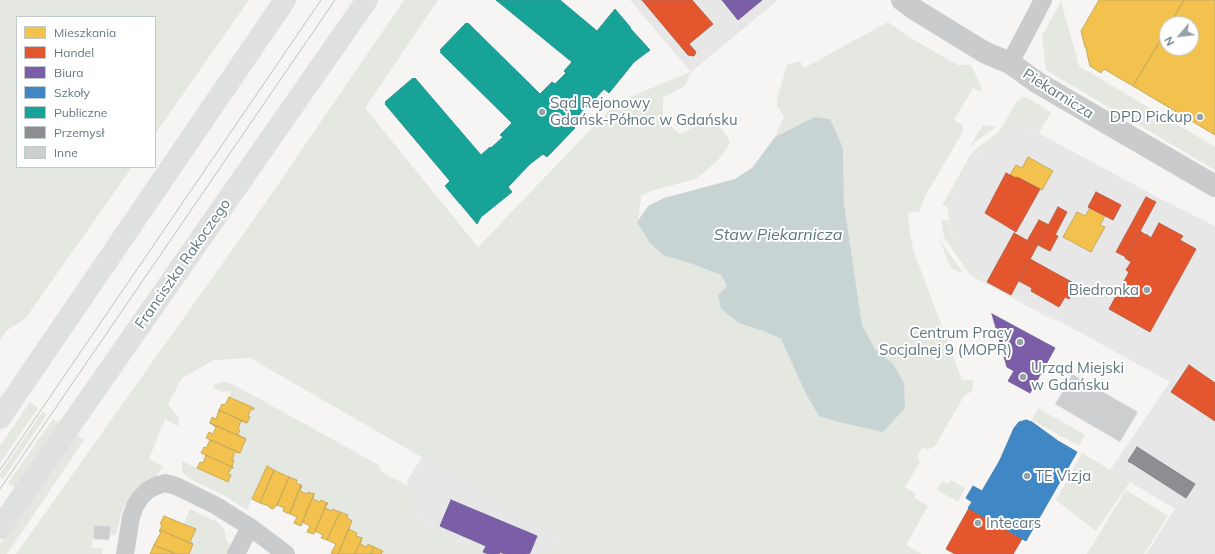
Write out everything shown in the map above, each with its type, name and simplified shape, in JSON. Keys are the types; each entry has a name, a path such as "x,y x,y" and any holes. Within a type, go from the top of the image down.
{"main road":[{"path":"0,418 285,0"},
{"name":"Franciszka Rakoczego","path":"0,528 367,0"}],"street":[{"name":"Piekarnicza","path":"902,0 914,9 986,53 1010,63 1038,83 1215,186"},
{"path":"1010,63 1043,0"},
{"path":"125,554 131,517 135,506 148,490 165,483 176,486 215,505 250,526 286,554"},
{"path":"236,554 250,526"}],"shaded area":[{"path":"0,0 249,0 156,133 156,16 16,16 16,168 131,168 25,319 6,331 0,340"},
{"path":"404,0 438,0 365,108 478,247 617,102 691,72 685,86 663,98 663,120 680,134 708,120 716,123 730,142 726,150 717,161 696,179 651,191 641,196 638,222 665,256 687,262 721,275 727,286 721,309 737,323 763,331 781,339 806,393 819,416 893,364 875,349 862,325 844,203 843,148 814,117 775,137 784,117 777,105 778,95 787,65 800,61 804,68 888,22 909,37 958,65 971,65 982,88 980,92 973,88 954,120 962,125 963,132 925,196 920,211 908,213 910,234 914,252 962,380 973,380 973,389 964,396 935,446 930,449 922,448 917,456 920,462 905,487 916,494 914,498 928,506 906,545 922,554 538,554 559,543 562,538 250,358 214,360 182,378 168,404 179,419 178,426 165,419 149,459 163,466 157,476 136,489 123,508 116,535 110,535 110,526 94,525 92,548 103,548 102,554 16,554 266,202"},
{"path":"630,0 778,0 691,72"},
{"path":"1061,1 1079,66 1215,147 1215,170 1046,70 1042,36"},
{"path":"1023,97 1051,112 1039,133 1020,123 974,156 947,206 942,206 971,154 999,132 1017,101"},
{"path":"1020,123 1157,197 1215,226 1215,554 1146,554 1175,509 1110,470 1170,382 981,278 954,245 947,206 974,156"},
{"path":"983,125 996,127 970,146"},
{"path":"949,220 954,245 981,278 1058,321 1057,322 970,275 944,237 941,221"},
{"path":"939,239 963,273 954,270 950,266"},
{"path":"226,382 247,392 379,465 382,472 408,486 418,522 485,554 381,554 382,551 368,544 367,547 360,544 362,538 356,536 357,533 349,529 352,521 347,518 348,515 333,509 332,511 325,508 327,504 321,500 320,502 313,499 314,494 308,492 307,494 300,491 302,486 296,483 297,480 267,466 247,510 225,496 194,481 182,471 182,461 227,482 228,474 232,467 235,467 232,466 234,460 232,459 235,452 240,454 246,439 238,435 240,430 238,428 241,421 247,423 250,417 248,416 253,408 229,397 231,391 222,392 213,388 215,384"},
{"path":"30,402 38,408 0,463 0,446"},
{"path":"1038,408 1085,435 1079,446 1032,420"},
{"path":"43,411 47,414 3,479 0,477 0,474"},
{"path":"53,419 60,423 15,487 8,483"},
{"path":"75,434 84,440 7,554 0,554 0,544"},
{"path":"1082,453 1130,482 1096,531 1056,500"},
{"path":"422,457 562,538 559,543 538,554 485,554 418,522 407,481"},
{"path":"951,480 965,488 958,502 937,490 942,481 949,484"},
{"path":"1126,490 1168,516 1144,554 1087,554"},
{"path":"190,509 217,522 224,529 227,542 230,544 228,554 189,554 193,544 190,542 196,529 184,523"}],"water":[{"name":"Staw Piekarnicza","path":"814,117 830,119 843,148 844,203 862,325 875,349 893,364 904,383 905,408 883,432 819,416 806,394 781,339 763,331 738,323 721,309 718,295 727,286 721,275 687,262 665,256 650,243 637,222 648,206 664,198 735,179 752,168 775,137"}],"building: Mieszkania":[{"path":"1099,0 1184,0 1175,16 1159,16 1159,42 1133,86 1104,69 1101,73 1090,66 1087,48 1085,47 1081,31"},
{"path":"1184,0 1215,0 1215,135 1133,86 1159,42 1159,56 1199,56 1199,16 1175,16"},
{"path":"1028,157 1053,171 1042,190 1010,175 1016,165 1022,168"},
{"path":"1090,208 1105,216 1100,225 1105,227 1091,252 1063,237 1077,212 1085,216"},
{"path":"229,397 254,408 253,410 251,409 248,416 250,417 247,423 219,410 222,404 225,405"},
{"path":"219,410 247,423 241,421 238,428 240,430 238,435 246,439 210,423 212,417 216,419"},
{"path":"210,423 246,439 240,453 206,438 209,432 213,434 216,427"},
{"path":"210,440 240,453 235,452 232,459 234,460 232,466 234,468 201,453 204,447 206,448"},
{"path":"206,455 232,467 228,474 231,475 228,482 197,468 200,462 203,463"},
{"path":"267,466 274,470 260,503 252,499"},
{"path":"274,470 289,477 277,505 273,509 260,503"},
{"path":"289,477 297,480 296,483 301,485 289,514 283,511 284,508 277,505"},
{"path":"301,485 300,491 307,494 308,492 314,494 301,526 294,523 297,517 290,514"},
{"path":"314,494 313,499 320,502 321,500 327,503 314,534 307,532 310,526 302,522"},
{"path":"327,503 325,508 340,512 327,540 321,538 323,535 315,531"},
{"path":"340,512 348,515 347,518 352,521 338,554 334,554 331,553 336,544 327,540"},
{"path":"164,516 196,529 190,542 193,544 160,530 162,525 160,524"},
{"path":"349,529 357,533 356,536 362,538 355,554 338,554"},
{"path":"160,530 193,544 189,554 176,554 154,545 161,532 159,531"},
{"path":"362,538 360,544 367,547 368,544 374,547 371,554 355,554"},
{"path":"154,545 176,554 150,554"},
{"path":"374,547 383,551 381,554 371,554"}],"building: Handel":[{"path":"642,0 692,0 713,24 689,44 696,52 694,56 688,55"},
{"path":"1006,173 1040,189 1016,232 985,213"},
{"path":"1096,192 1121,205 1113,220 1088,207"},
{"path":"1146,197 1156,202 1126,257 1116,252"},
{"path":"1058,207 1067,212 1055,235 1058,236 1050,251 1038,245"},
{"path":"1039,220 1049,225 1037,246 1027,241"},
{"name":"Biedronka","path":"1159,223 1183,236 1180,240 1196,249 1150,332 1109,309 1129,272 1126,270 1131,262 1125,258 1140,231 1151,238"},
{"path":"1014,233 1037,246 1011,295 987,282"},
{"path":"1030,259 1077,285 1069,299 1065,297 1059,307 1031,291 1032,288 1019,281"},
{"path":"1189,365 1215,383 1215,421 1171,392"},
{"name":"Intecars","path":"969,508 1022,539 1013,554 955,554 946,549"}],"building: Biura":[{"path":"722,0 762,0 738,20"},
{"path":"992,314 1055,348 1030,393 1008,381 1014,371 1007,367"},
{"path":"451,500 537,536 530,553 505,554 500,552 499,554 489,554 483,552 486,546 440,526"}],"building: Szkoły":[{"name":"TE Vizja","path":"1026,420 1032,422 1058,441 1077,452 1026,541 968,508 972,502 966,498 973,486 982,491 1000,460 1014,428 1019,422"}],"building: Publiczne":[{"name":"Sąd Rejonowy Gdańsk-Północ w Gdańsku","path":"496,0 560,0 597,31 615,9 650,50 634,62 609,93 604,89 582,111 572,125 575,128 547,157 543,154 530,164 508,187 512,192 481,217 477,224 445,186 450,181 385,104 385,102 413,78 415,78 481,155 503,137 500,135 512,123 440,52 442,51 440,50 466,23 468,23 540,94 552,82 555,84 566,73 564,71 572,62"}],"building: Przemysł":[{"path":"1137,447 1195,484 1186,498 1128,461"}],"building: Inne":[{"path":"1072,374 1138,412 1120,442 1055,404 1065,387 1061,385 1064,380 1068,382"},
{"path":"94,525 111,526 109,540 93,539"}],"tram line":[{"path":"0,470 321,0"},
{"path":"0,489 335,0"}],"place":[{"name":"Sąd Rejonowy Gdańsk-Północ w Gdańsku","path":"542,112"},
{"name":"DPD Pickup","path":"1200,117"},
{"name":"Biedronka","path":"1147,290"},
{"name":"Centrum Pracy Socjalnej 9 (MOPR)","path":"1020,342"},
{"name":"Urząd Miejski w Gdańsku","path":"1023,377"},
{"name":"TE Vizja","path":"1027,476"},
{"name":"Intecars","path":"978,523"}]}
